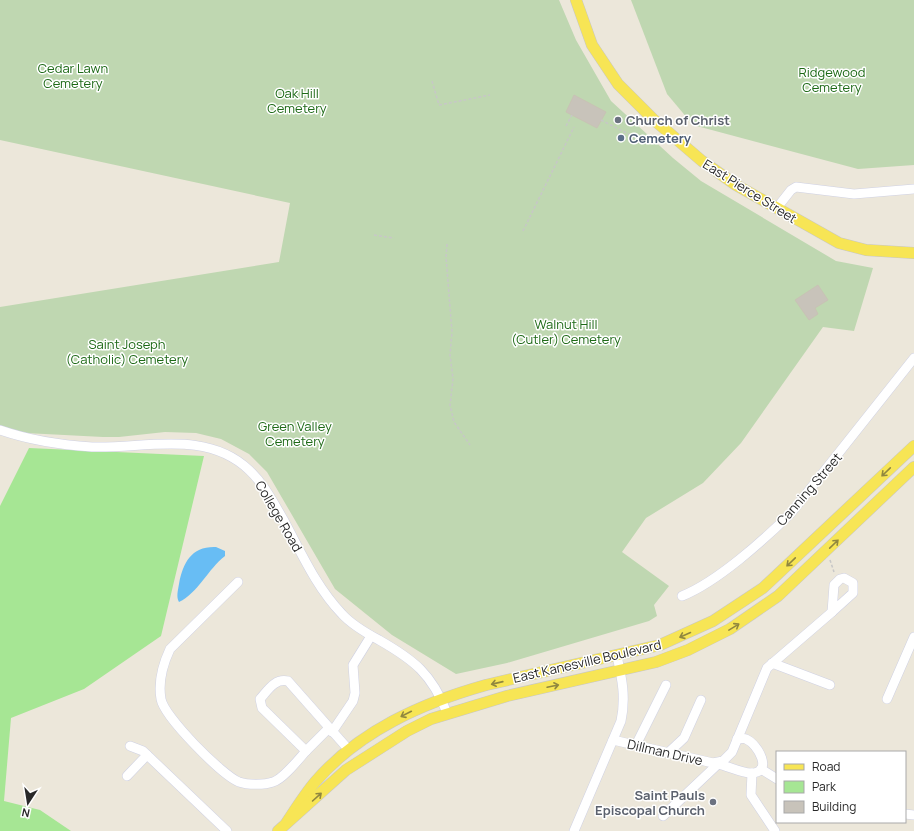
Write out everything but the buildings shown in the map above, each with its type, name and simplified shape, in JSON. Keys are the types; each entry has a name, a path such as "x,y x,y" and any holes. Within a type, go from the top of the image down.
{"main road":[{"name":"East Pierce Street","path":"576,0 592,45 618,84 630,98 720,175 824,236 847,246 874,251 914,253"},
{"name":"East Kanesville Boulevard","path":"287,822 316,782 349,750 387,724 442,699 486,685 660,645 687,634 739,605 774,579 914,446"},
{"name":"East Kanesville Boulevard","path":"278,831 346,770 368,754 407,731 447,712 507,696 656,662 714,638 750,617 793,582 914,467"}],"street":[{"path":"776,209 791,190 796,187 854,194 914,189"},
{"name":"Canning Street","path":"682,596 713,580 778,526 791,512 914,358"},
{"name":"College Road","path":"0,430 31,439 71,445 112,447 176,444 195,445 210,448 236,460 248,469 265,488 319,586 331,602 347,619 371,636 418,665 427,674 442,699 447,712"},
{"name":"Dillman Drive","path":"718,764 729,756 763,674 772,663 852,595 854,589 853,583 848,579 840,579 837,581"},
{"path":"832,612 832,589 837,581"},
{"path":"238,582 170,649 164,663 161,678 161,701 168,715 219,768 240,782 273,782 330,730 353,701 355,694 353,665 371,636"},
{"path":"887,699 914,637"},
{"path":"574,831 613,740 624,706 617,656"},
{"path":"772,663 830,685"},
{"path":"306,751 260,704 260,699 274,684 279,681 288,681 349,750"},
{"path":"636,745 666,685"},
{"path":"668,753 684,738 701,700"},
{"path":"737,738 746,739 756,747 762,756 763,762 756,771 751,795 775,831"},
{"name":"Dillman Drive","path":"613,740 718,764 756,771 776,779"},
{"path":"130,746 147,755 227,831"},
{"path":"127,776 147,755"},
{"path":"663,816 718,764"}],"path":[{"path":"432,81 439,106 490,95"},
{"path":"566,126 572,115"},
{"path":"601,120 642,141"},
{"path":"523,231 574,127"},
{"path":"374,235 394,238"},
{"path":"447,244 446,257 452,332 450,355 453,379 450,405 454,422 470,445"},
{"path":"829,559 837,581"}],"green space":[{"path":"0,0 559,0 576,40 611,101 673,158 701,181 836,261 873,268 854,331 823,327 741,443 703,483 646,518 622,552 669,586 654,605 657,616 649,621 507,663 456,674 392,635 335,589 267,472 249,454 221,439 196,433 165,432 119,437 103,437 6,432 0,428 0,307 279,262 290,203 0,140"},
{"name":"Ridgewood Cemetery","path":"631,0 914,0 914,165 858,169 693,125 667,94"},
{"path":"29,448 204,456 161,636 84,689 11,718 4,801 40,810 71,831 0,831 0,506"}],"water":[{"path":"216,547 225,551 225,556 213,567 192,593 179,602 177,596 178,589 186,562 195,552 201,549"}],"place":[{"name":"Church of Christ","path":"618,120"},
{"name":"Cemetery","path":"621,138"},
{"name":"Saint Pauls Episcopal Church","path":"713,802"}],"park label":[{"name":"Cedar Lawn Cemetery","path":"73,76"},
{"name":"Oak Hill Cemetery","path":"297,100"},
{"name":"Walnut Hill (Cutler) Cemetery","path":"566,332"},
{"name":"Saint Joseph (Catholic) Cemetery","path":"127,352"},
{"name":"Green Valley Cemetery","path":"295,434"}]}
